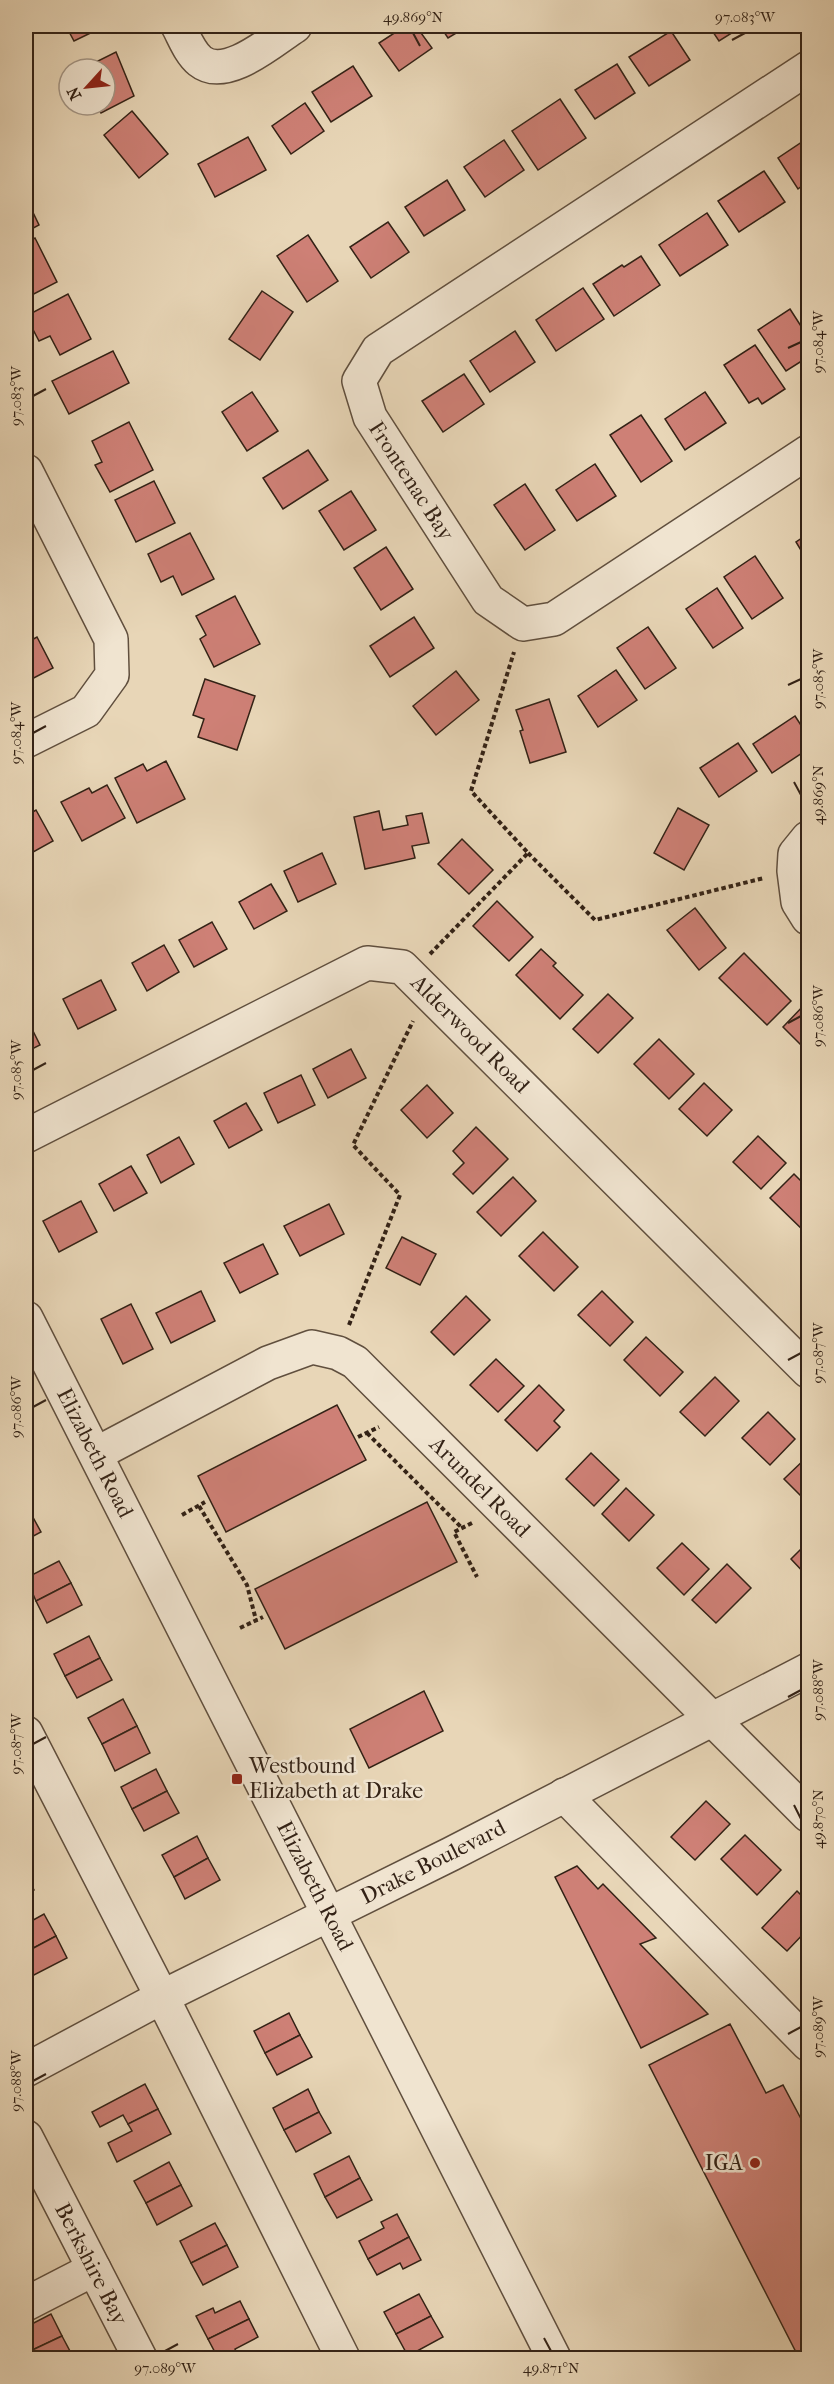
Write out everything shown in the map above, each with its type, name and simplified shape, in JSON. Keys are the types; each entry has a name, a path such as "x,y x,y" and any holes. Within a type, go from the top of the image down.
{"street":[{"path":"178,26 199,60 210,67 228,67 295,26"},
{"name":"Frontenac Bay","path":"523,624 488,600 370,417 359,381 378,350 808,69"},
{"path":"523,624 554,619 808,452"},
{"path":"26,471 111,639 112,675 86,711 26,741"},
{"path":"808,838 795,854 794,871 798,902 808,918"},
{"name":"Alderwood Road","path":"26,1136 367,963 402,967 808,1371"},
{"name":"Elizabeth Road","path":"26,1318 554,2358"},
{"name":"Arundel Road","path":"96,1454 268,1363 312,1347 338,1353 355,1362 808,1815"},
{"name":"Drake Boulevard","path":"26,2070 162,1997 808,1670"},
{"path":"26,1733 162,1997 343,2358"},
{"path":"564,1795 808,2044"},
{"name":"Berkshire Bay","path":"26,2137 140,2358"},
{"path":"26,2304 94,2269"}],"path":[{"path":"523,624 471,791 528,853 595,920 794,871"},
{"path":"429,954 528,853"},
{"path":"338,1353 400,1195 353,1145 418,1012"},
{"path":"367,1433 462,1528"},
{"path":"182,1515 205,1502"},
{"path":"199,1506 247,1585 256,1620"},
{"path":"477,1577 454,1532 501,1509"},
{"path":"240,1628 263,1617"}],"building":[{"path":"66,26 105,26 74,41"},
{"path":"405,26 416,26 432,48 399,71 379,43"},
{"path":"440,26 468,26 448,38"},
{"path":"709,26 743,26 719,41"},
{"path":"671,31 690,60 649,86 629,57"},
{"path":"116,52 134,96 117,105 117,57 106,57"},
{"path":"617,64 635,93 595,119 575,90"},
{"path":"353,66 372,96 331,122 312,92"},
{"path":"560,99 586,138 538,170 512,131"},
{"path":"305,103 324,131 291,154 272,126"},
{"path":"132,111 168,154 139,178 104,135"},
{"path":"248,137 266,170 215,197 198,164"},
{"path":"808,138 808,181 798,189 778,158"},
{"path":"504,140 524,170 485,197 464,167"},
{"path":"764,171 785,202 739,232 718,201"},
{"path":"447,180 465,210 424,236 405,207"},
{"path":"26,198 39,225 26,232"},
{"path":"707,213 728,245 680,276 659,245"},
{"path":"388,222 409,252 371,278 350,247"},
{"path":"308,235 338,281 307,302 277,256"},
{"path":"35,238 57,282 26,298 26,243"},
{"path":"641,256 660,285 614,316 593,284"},
{"path":"583,288 604,319 556,351 536,320"},
{"path":"262,291 293,312 260,360 229,339"},
{"path":"68,294 91,339 60,355 50,336 39,341 26,316"},
{"path":"790,309 808,337 808,357 786,371 758,330"},
{"path":"515,331 535,362 490,392 470,361"},
{"path":"755,345 785,389 762,404 758,398 749,403 724,365"},
{"path":"113,351 129,383 69,414 52,381"},
{"path":"464,374 484,404 443,432 422,401"},
{"path":"252,392 278,431 247,451 222,412"},
{"path":"705,392 726,423 685,450 665,419"},
{"path":"641,415 672,461 641,482 610,435"},
{"path":"129,422 153,470 110,492 95,465 102,462 92,441"},
{"path":"308,450 328,480 283,509 263,478"},
{"path":"595,464 616,496 577,521 556,490"},
{"path":"154,481 175,523 136,542 115,500"},
{"path":"525,484 555,530 525,550 494,505"},
{"path":"351,491 376,530 344,550 319,511"},
{"path":"190,533 214,579 182,595 173,576 161,582 148,554"},
{"path":"808,534 808,562 796,542"},
{"path":"386,547 413,589 381,610 354,568"},
{"path":"755,556 783,598 752,619 724,577"},
{"path":"717,588 743,628 713,648 686,609"},
{"path":"235,596 260,644 214,667 200,639 206,635 196,616"},
{"path":"414,617 434,648 390,677 370,646"},
{"path":"648,627 676,668 645,689 617,648"},
{"path":"37,637 53,668 26,682 26,643"},
{"path":"616,670 637,700 598,727 578,696"},
{"path":"456,671 479,700 436,735 413,706"},
{"path":"205,679 255,696 237,750 198,737 204,719 193,715"},
{"path":"549,699 566,752 530,763 516,710"},
{"path":"795,716 808,736 808,749 772,773 753,744"},
{"path":"738,743 757,771 719,797 700,768"},
{"path":"166,761 185,799 137,823 115,778 143,764 147,771"},
{"path":"107,785 125,818 82,841 61,802 89,788 92,793"},
{"path":"678,808 709,825 684,870 654,853"},
{"path":"36,810 53,841 26,856 26,816"},
{"path":"379,811 383,830 408,825 406,816 422,813 429,843 412,846 415,858 365,869 354,817"},
{"path":"462,839 493,870 469,894 438,864"},
{"path":"322,853 336,884 298,902 284,871"},
{"path":"271,884 287,911 254,929 239,902"},
{"path":"497,901 533,937 509,961 473,926"},
{"path":"695,908 726,948 699,970 667,930"},
{"path":"212,922 227,949 194,967 179,940"},
{"path":"164,945 179,972 147,991 132,963"},
{"path":"541,949 556,963 553,966 583,995 560,1019 516,975"},
{"path":"744,953 791,1001 767,1025 719,978"},
{"path":"101,980 116,1010 78,1029 63,999"},
{"path":"608,994 633,1018 598,1053 573,1029"},
{"path":"806,1003 808,1005 808,1052 783,1027"},
{"path":"26,1017 40,1045 26,1052"},
{"path":"659,1039 694,1074 669,1099 634,1064"},
{"path":"351,1049 366,1078 328,1098 313,1069"},
{"path":"301,1075 315,1105 278,1123 264,1093"},
{"path":"704,1083 732,1110 707,1136 679,1109"},
{"path":"427,1085 453,1113 427,1138 401,1110"},
{"path":"246,1103 262,1130 229,1148 214,1121"},
{"path":"476,1127 508,1159 473,1194 453,1174 464,1163 453,1151"},
{"path":"758,1136 786,1163 761,1189 733,1162"},
{"path":"179,1137 194,1164 161,1183 147,1155"},
{"path":"131,1166 147,1193 114,1211 99,1184"},
{"path":"794,1174 808,1188 808,1230 806,1233 770,1198"},
{"path":"513,1177 536,1201 501,1236 477,1212"},
{"path":"81,1201 97,1232 59,1252 43,1221"},
{"path":"329,1204 344,1234 300,1256 284,1226"},
{"path":"543,1232 578,1267 554,1291 519,1256"},
{"path":"402,1237 436,1254 420,1285 386,1268"},
{"path":"263,1244 278,1274 240,1293 224,1263"},
{"path":"201,1291 215,1321 171,1343 156,1313"},
{"path":"602,1291 633,1322 610,1346 578,1315"},
{"path":"466,1296 490,1320 454,1355 431,1332"},
{"path":"131,1304 153,1349 123,1364 101,1319"},
{"path":"646,1337 683,1372 660,1396 624,1360"},
{"path":"496,1359 524,1386 498,1412 470,1385"},
{"path":"715,1377 739,1401 705,1436 680,1412"},
{"path":"539,1385 564,1410 554,1421 560,1427 537,1451 505,1420"},
{"path":"337,1405 366,1460 226,1532 198,1476"},
{"path":"768,1412 795,1439 770,1465 742,1438"},
{"path":"591,1453 619,1480 594,1506 566,1479"},
{"path":"808,1456 808,1503 784,1479"},
{"path":"626,1488 654,1515 629,1541 602,1514"},
{"path":"427,1502 457,1562 285,1649 255,1589"},
{"path":"29,1510 41,1532 26,1540 26,1512"},
{"path":"808,1542 808,1577 791,1559"},
{"path":"682,1543 709,1569 684,1595 657,1568"},
{"path":"59,1561 71,1583 36,1601 26,1578"},
{"path":"727,1564 751,1588 716,1623 692,1600"},
{"path":"71,1583 82,1605 47,1623 36,1601"},
{"path":"89,1636 100,1658 65,1676 54,1654"},
{"path":"100,1658 112,1680 77,1698 65,1676"},
{"path":"424,1691 443,1731 369,1768 350,1729"},
{"path":"123,1699 137,1726 102,1744 88,1718"},
{"path":"137,1726 150,1753 115,1771 102,1744"},
{"path":"156,1769 167,1791 132,1809 121,1787"},
{"path":"167,1791 179,1813 144,1831 132,1809"},
{"path":"706,1801 730,1824 695,1860 671,1837"},
{"path":"745,1835 781,1870 757,1895 721,1859"},
{"path":"197,1836 208,1858 174,1877 162,1855"},
{"path":"208,1858 220,1880 185,1899 174,1877"},
{"path":"577,1866 598,1889 603,1884 656,1938 640,1944 708,2014 641,2048 555,1877"},
{"path":"26,1874 34,1890 26,1895"},
{"path":"797,1891 808,1902 808,1929 787,1951 762,1928"},
{"path":"44,1914 56,1936 26,1952 26,1924"},
{"path":"56,1936 67,1958 32,1976 26,1964 26,1952"},
{"path":"808,1961 808,1976 801,1969"},
{"path":"289,2013 300,2035 265,2053 254,2031"},
{"path":"730,2024 766,2093 783,2085 808,2129 808,2358 799,2358 649,2065"},
{"path":"300,2035 312,2057 277,2075 265,2053"},
{"path":"145,2084 158,2109 128,2124 123,2115 100,2127 92,2112"},
{"path":"308,2089 319,2112 284,2130 273,2108"},
{"path":"158,2109 171,2134 117,2162 108,2143 132,2131 128,2124"},
{"path":"319,2112 331,2133 296,2152 284,2130"},
{"path":"349,2156 360,2178 325,2197 314,2174"},
{"path":"169,2162 181,2185 146,2203 134,2181"},
{"path":"360,2178 372,2200 337,2218 325,2197"},
{"path":"181,2185 192,2206 157,2225 146,2203"},
{"path":"397,2214 409,2237 368,2259 359,2241 384,2228 381,2222"},
{"path":"215,2223 227,2245 191,2263 180,2241"},
{"path":"409,2237 421,2260 403,2269 400,2263 377,2275 368,2259"},
{"path":"227,2245 238,2267 203,2285 191,2263"},
{"path":"419,2294 431,2316 396,2334 384,2312"},
{"path":"240,2301 249,2319 208,2339 196,2316 213,2308 215,2313"},
{"path":"51,2314 62,2336 26,2353 26,2327"},
{"path":"431,2316 443,2337 408,2356 396,2334"},
{"path":"249,2319 258,2337 235,2349 238,2356 218,2358 208,2339"},
{"path":"62,2336 72,2355 65,2358 26,2358 26,2353"}],"place":[{"name":"Westbound Elizabeth at Drake","path":"237,1779"},
{"name":"IGA","path":"755,2163"}]}
